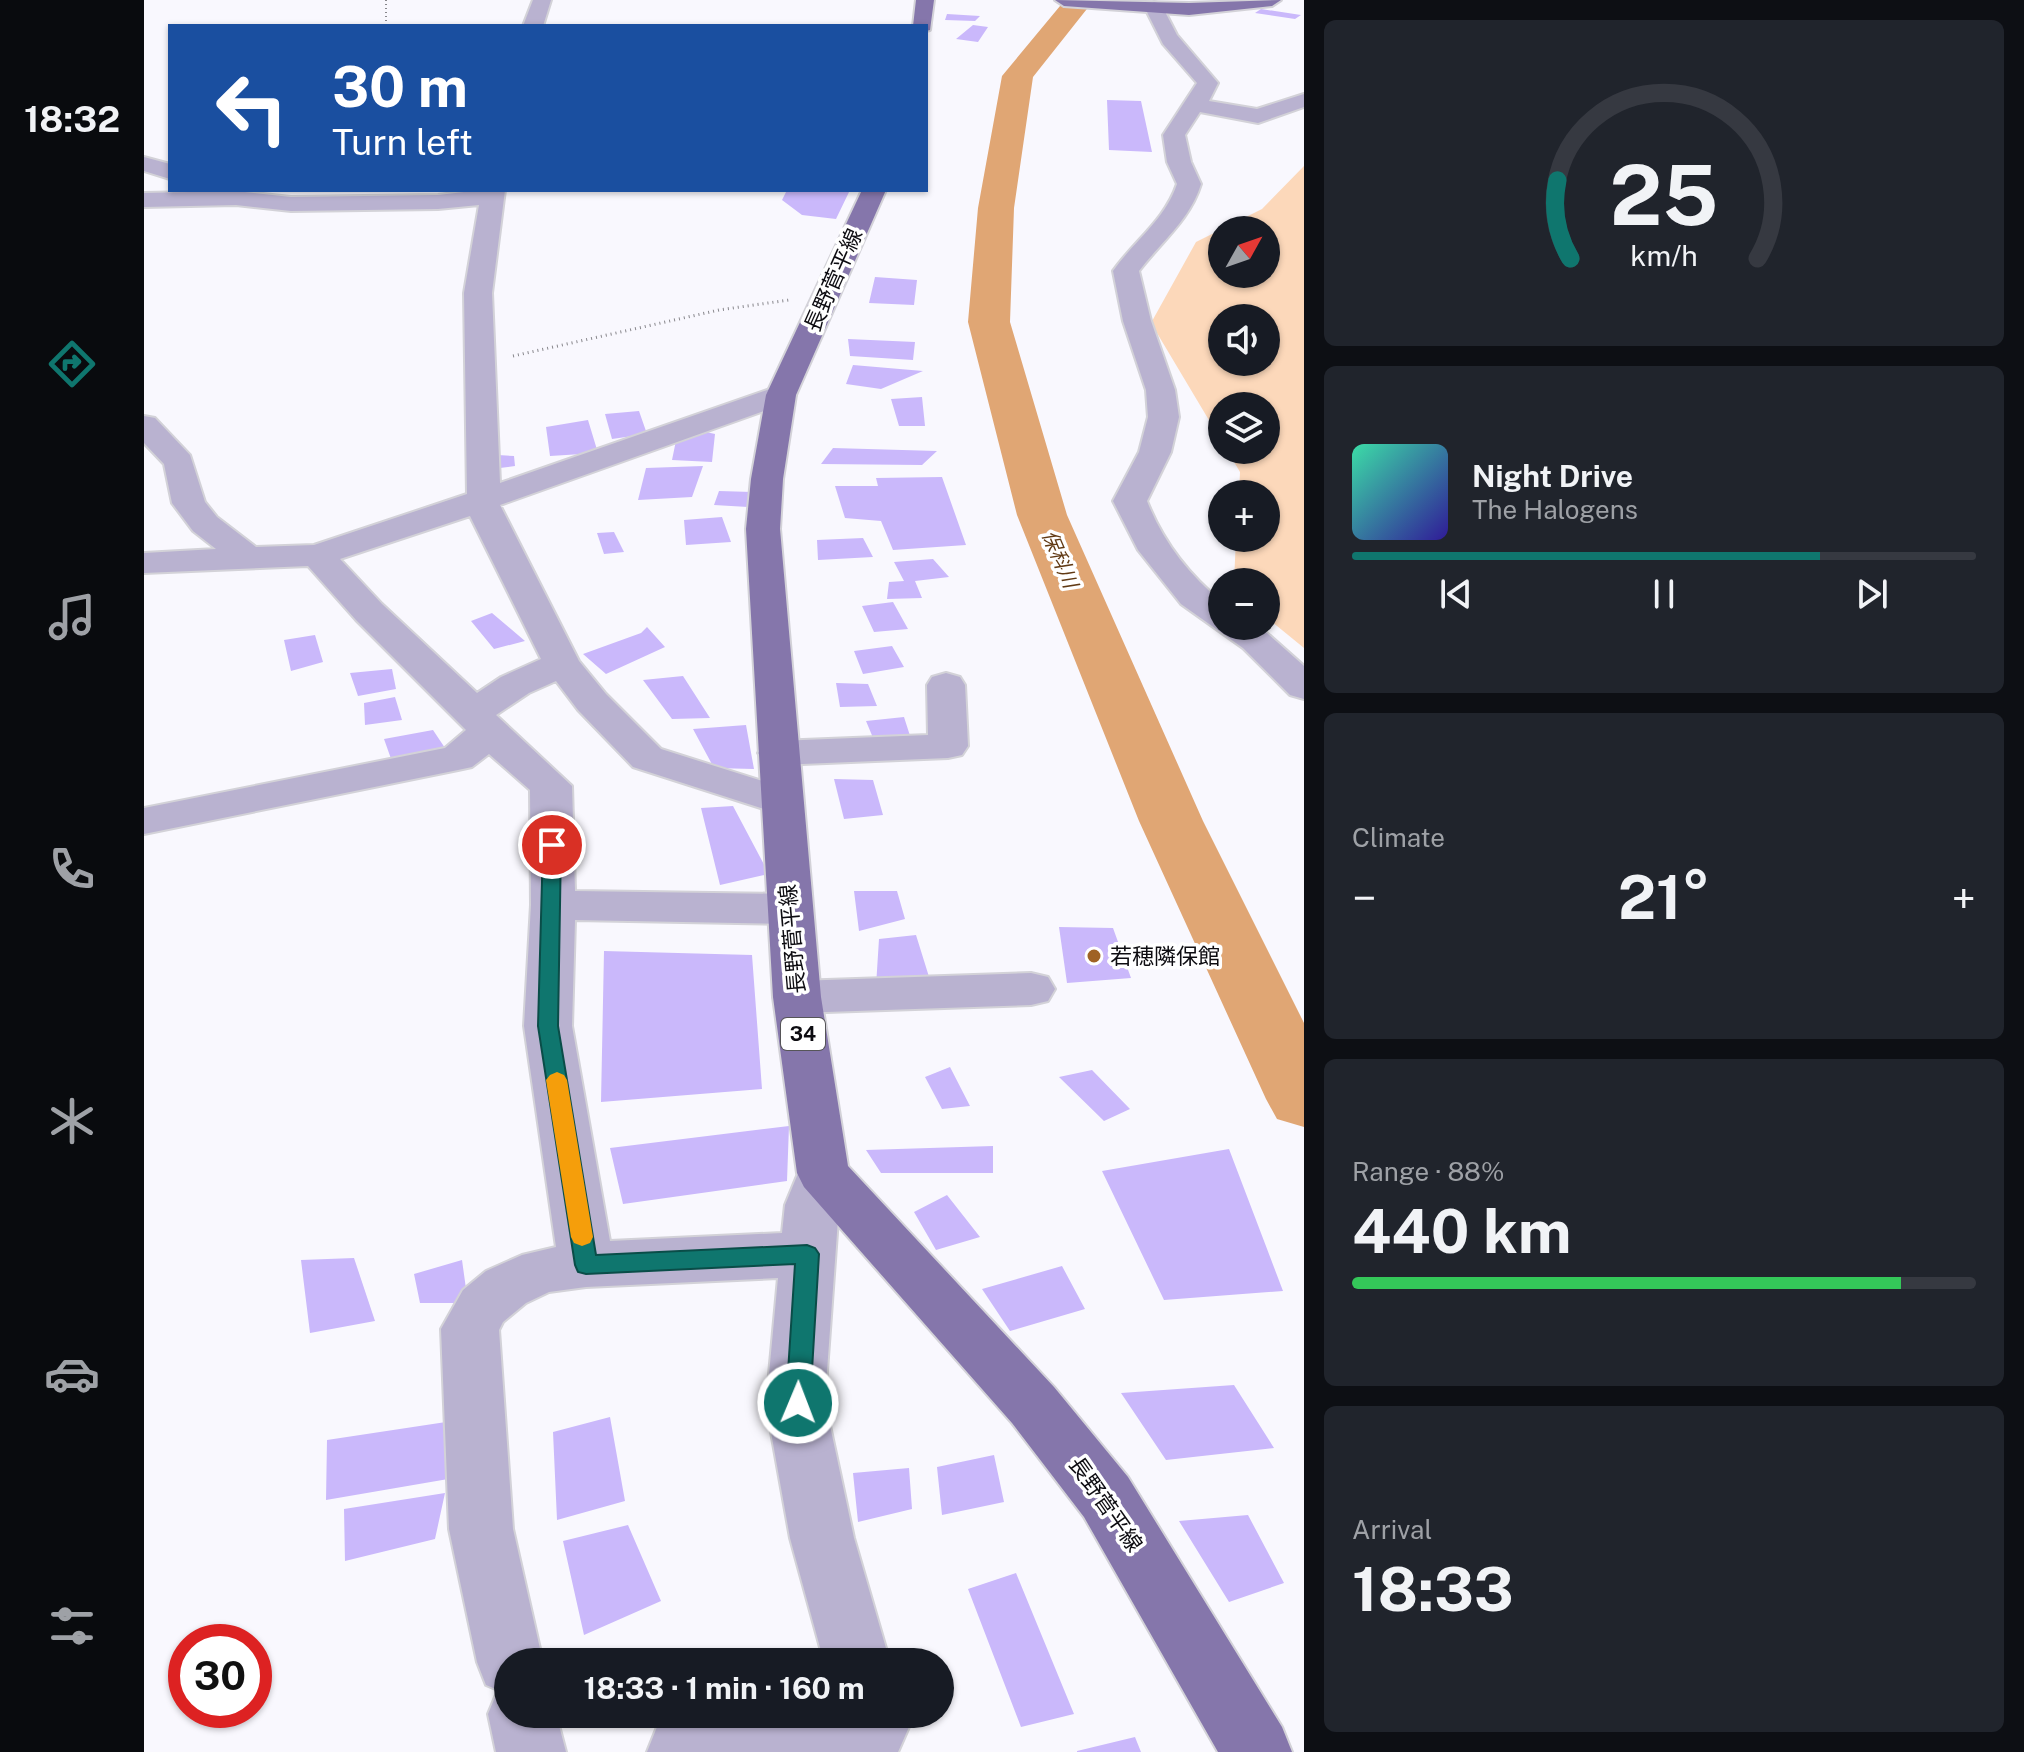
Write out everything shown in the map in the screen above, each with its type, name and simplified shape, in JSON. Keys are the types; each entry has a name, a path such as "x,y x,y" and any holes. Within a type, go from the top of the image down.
{"main road":[{"path":"923,24 925,0"},
{"path":"1064,0 1154,8 1272,0"},
{"name":"長野菅平線","path":"873,192 781,395 767,479 763,529 797,997 823,1173 1033,1405 1106,1497 1257,1752"}],"street":[{"path":"534,24 542,0"},
{"path":"1154,8 1166,36 1208,83 1195,105 1177,121 1172,140 1177,162 1189,184 1186,197 1159,235 1126,271 1131,302 1158,374 1164,410 1158,444 1130,501 1138,529 1198,603 1208,610"},
{"path":"1195,105 1258,116 1304,100"},
{"path":"144,164 168,171"},
{"path":"144,200 178,195 291,204 438,202 492,193 478,293 484,510 562,664 592,702 647,758 782,801"},
{"path":"144,563 317,555 781,395"},
{"path":"144,425 179,462 189,503 205,524 248,558"},
{"path":"317,555 369,612 551,786 553,905 548,1026 586,1265"},
{"path":"1256,640 1304,687"},
{"path":"144,821 458,758 471,750 480,721 515,685 562,664"},
{"path":"778,753 948,746 946,685"},
{"path":"553,905 789,909"},
{"path":"797,997 1031,989"},
{"path":"823,1173 812,1205 807,1254 797,1385 799,1421 822,1538 853,1648"},
{"path":"507,1648 481,1529 470,1329 483,1306 506,1287 542,1271 586,1265 807,1254"},
{"path":"525,1728 531,1752"},
{"path":"682,1752 876,1731"}],"path":[{"path":"386,0 386,24"},
{"path":"480,363 719,310 826,295"}],"shaded area":[{"path":"1304,166 1304,648 1280,628 1280,568 1235,568 1235,552 1280,552 1280,480 1240,480 1240,472 1235,464 1280,464 1280,392 1208,392 1208,419 1151,323 1196,242 1208,236 1208,288 1280,288 1280,216 1248,216 1262,209"}],"building":[{"path":"1261,9 1301,15 1295,19 1255,13"},
{"path":"947,14 980,16 975,21 945,20"},
{"path":"973,25 988,27 978,42 956,39"},
{"path":"1107,100 1141,101 1152,152 1109,150"},
{"path":"786,192 849,192 836,219 802,215 782,200"},
{"path":"875,277 917,280 914,305 869,303"},
{"path":"848,339 915,342 913,360 850,356"},
{"path":"853,365 923,371 881,389 846,384"},
{"path":"922,397 925,426 899,426 891,399"},
{"path":"639,411 647,434 612,439 605,414"},
{"path":"588,420 598,453 550,456 546,427"},
{"path":"679,426 715,434 712,462 672,460"},
{"path":"833,448 937,451 922,465 821,464"},
{"path":"498,455 514,456 515,466 500,468"},
{"path":"703,466 692,497 638,500 646,468"},
{"path":"942,477 966,545 893,550 881,521 845,518 835,486 878,486 876,478"},
{"path":"719,491 752,492 748,507 714,505"},
{"path":"722,517 731,542 686,545 684,520"},
{"path":"614,532 624,552 604,554 597,533"},
{"path":"863,538 873,557 818,560 817,540"},
{"path":"933,559 949,577 915,581 922,598 887,599 889,582 904,581 894,562"},
{"path":"893,602 908,629 874,632 862,606"},
{"path":"492,613 525,641 494,649 471,621"},
{"path":"647,627 665,647 606,674 583,654 641,633"},
{"path":"315,635 323,662 291,671 284,640"},
{"path":"892,646 904,667 863,674 854,651"},
{"path":"392,669 396,689 358,696 350,673"},
{"path":"683,676 710,718 672,719 643,680"},
{"path":"836,683 868,684 877,706 840,707"},
{"path":"395,697 402,720 365,725 364,703"},
{"path":"904,717 912,742 876,745 866,721"},
{"path":"746,725 754,769 714,768 693,729"},
{"path":"433,730 451,757 395,770 384,739"},
{"path":"834,779 873,780 883,815 844,819"},
{"path":"733,806 769,874 720,885 701,808"},
{"path":"854,891 897,891 905,919 859,931"},
{"path":"1059,927 1113,928 1131,978 1067,983"},
{"path":"916,935 930,980 876,986 879,939"},
{"path":"604,951 752,955 762,1089 601,1102"},
{"path":"950,1067 970,1106 942,1109 925,1077"},
{"path":"1092,1070 1130,1109 1104,1121 1059,1077"},
{"path":"789,1126 787,1181 623,1204 610,1148"},
{"path":"993,1146 993,1173 881,1173 866,1150"},
{"path":"1229,1149 1283,1291 1164,1300 1102,1171"},
{"path":"947,1195 980,1237 936,1250 914,1212"},
{"path":"354,1258 375,1321 310,1333 301,1260"},
{"path":"462,1260 468,1303 420,1303 414,1274"},
{"path":"1062,1266 1085,1309 1010,1331 982,1289"},
{"path":"1234,1385 1274,1448 1166,1460 1121,1393"},
{"path":"610,1417 625,1501 557,1520 553,1432"},
{"path":"446,1422 454,1478 326,1500 327,1440"},
{"path":"994,1455 1004,1502 942,1515 937,1467"},
{"path":"909,1468 912,1509 858,1522 853,1473"},
{"path":"445,1493 435,1539 345,1561 344,1509"},
{"path":"1248,1515 1284,1583 1229,1602 1179,1521"},
{"path":"628,1525 661,1601 584,1635 563,1541"},
{"path":"1016,1573 1074,1714 1021,1727 968,1589"},
{"path":"1135,1737 1141,1752 1077,1752 1077,1751"}],"waterway":[{"name":"保科川","path":"1080,0 1018,76 996,208 989,322 1042,515 1171,821 1304,1099"}],"slow traffic":[{"path":"557,1080 582,1237"}],"place":[{"name":"若穂隣保館","path":"1094,956"}],"route":[{"path":"552,845 548,1026 586,1265 807,1254 798,1403"}]}
